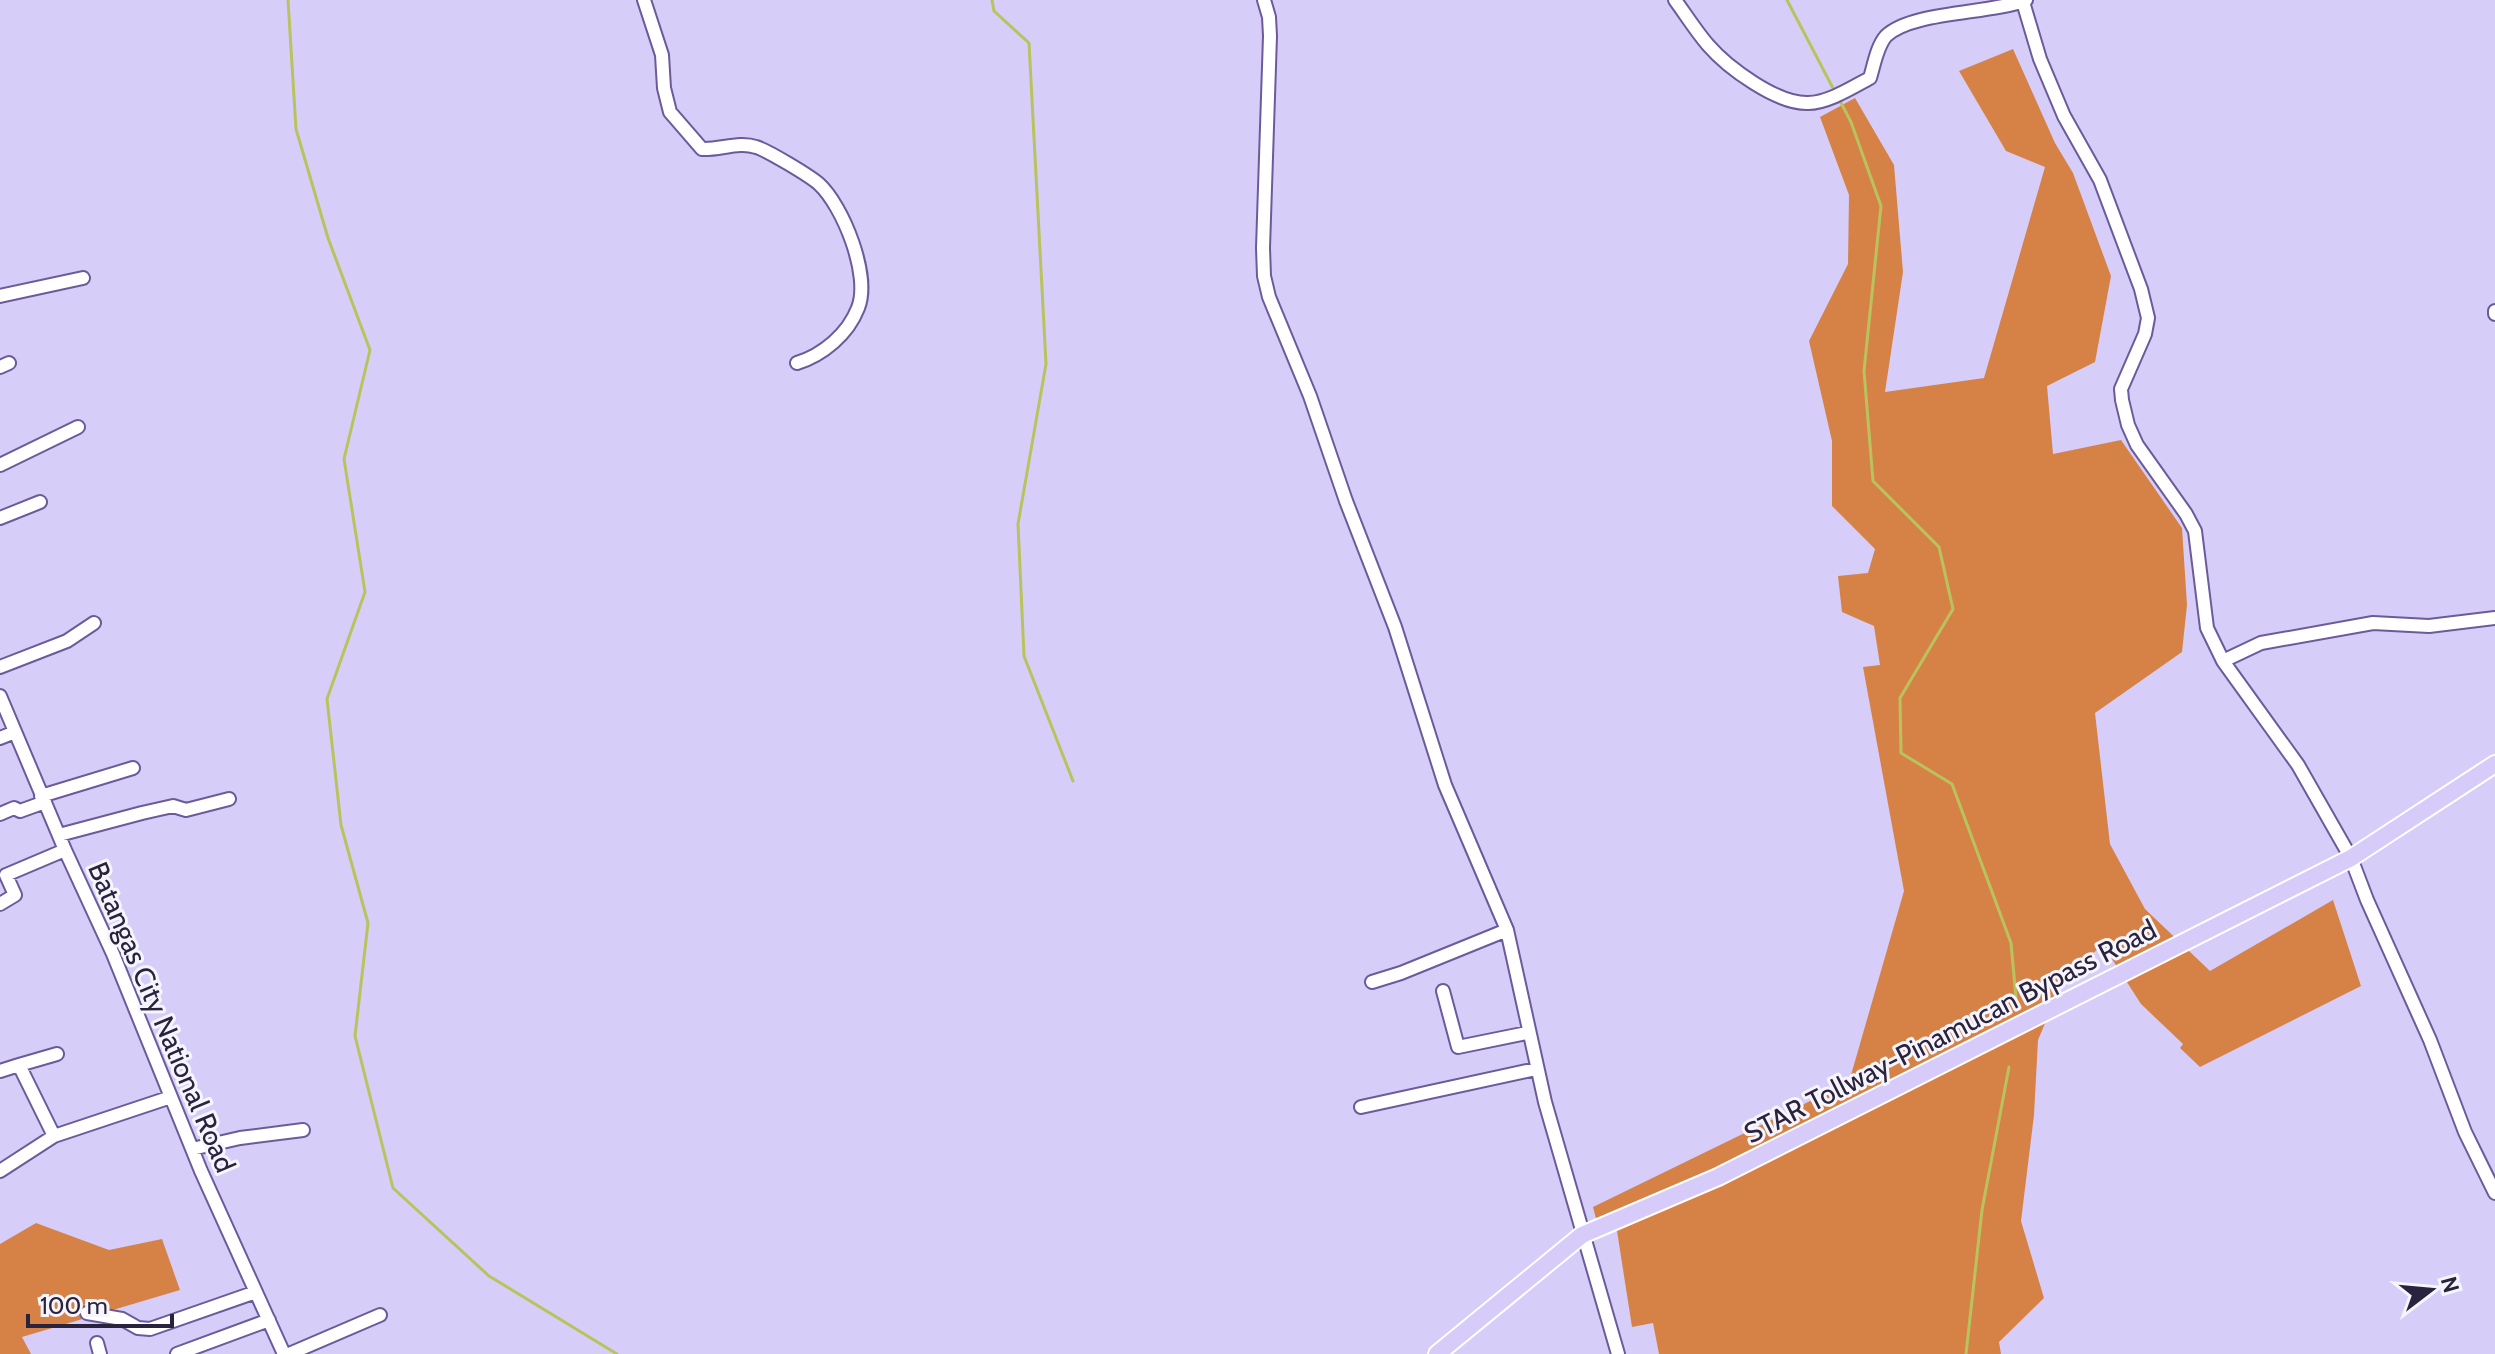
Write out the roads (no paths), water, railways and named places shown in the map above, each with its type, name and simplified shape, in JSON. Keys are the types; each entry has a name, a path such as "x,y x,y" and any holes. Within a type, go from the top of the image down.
{"main road":[{"name":"STAR Tollway-Pinamucan Bypass Road","path":"1437,1354 1582,1235 1718,1177 2351,858 2495,764"}],"street":[{"path":"644,0 662,55 664,88 670,112 687,134 702,149 719,150 743,144 758,147 818,183 845,221 862,289 858,308 837,339 817,356 797,363"},
{"path":"1264,0 1270,36 1263,248 1264,276 1269,297 1310,396 1346,501 1395,627 1445,785 1507,930 1536,1069 1618,1354"},
{"path":"1675,0 1710,47 1755,84 1788,100 1809,103 1852,88 1870,78 1886,37 1911,23 2025,1 2046,73 2064,116 2100,180 2141,289 2148,318 2145,334 2121,389 2122,400 2137,445 2195,531 2207,628 2223,661 2298,765 2351,858 2430,1040 2465,1132 2495,1193"},
{"path":"0,296 83,278"},
{"path":"0,465 78,427"},
{"path":"0,518 40,502"},
{"path":"2223,661 2261,643 2373,623 2429,626 2495,618"},
{"path":"0,667 67,641 94,623"},
{"name":"Batangas City National Road","path":"0,696 113,954 192,1149 287,1354"},
{"path":"0,738 15,732"},
{"path":"0,814 14,808 20,811 43,799 133,768"},
{"path":"59,835 158,809 173,806 186,810 229,799"},
{"path":"0,904 15,895 5,877 7,874 65,850"},
{"path":"1372,982 1507,930"},
{"path":"1443,991 1458,1047 1527,1033"},
{"path":"0,1071 57,1054"},
{"path":"19,1065 54,1136"},
{"path":"1361,1107 1536,1069"},
{"path":"0,1171 54,1136 171,1097"},
{"path":"192,1149 240,1138 303,1130"},
{"path":"87,1313 122,1319 138,1328 150,1329 256,1292"},
{"path":"287,1354 380,1315"},
{"path":"177,1354 269,1320"}],"waterway":[{"path":"288,0 296,129 328,238 370,350 344,459 365,592 327,699 341,825 368,923 355,1036 393,1188 489,1276 617,1354"},
{"path":"992,0 994,11 1029,43 1046,364 1018,524 1024,656 1073,781"},
{"path":"1787,0 1835,92"},
{"path":"1839,99 1851,122 1881,206 1864,371 1873,481 1939,547 1953,609 1900,698 1901,753 1952,784 2011,943 2016,998"},
{"path":"1966,1354 1982,1210 2009,1067"}]}
